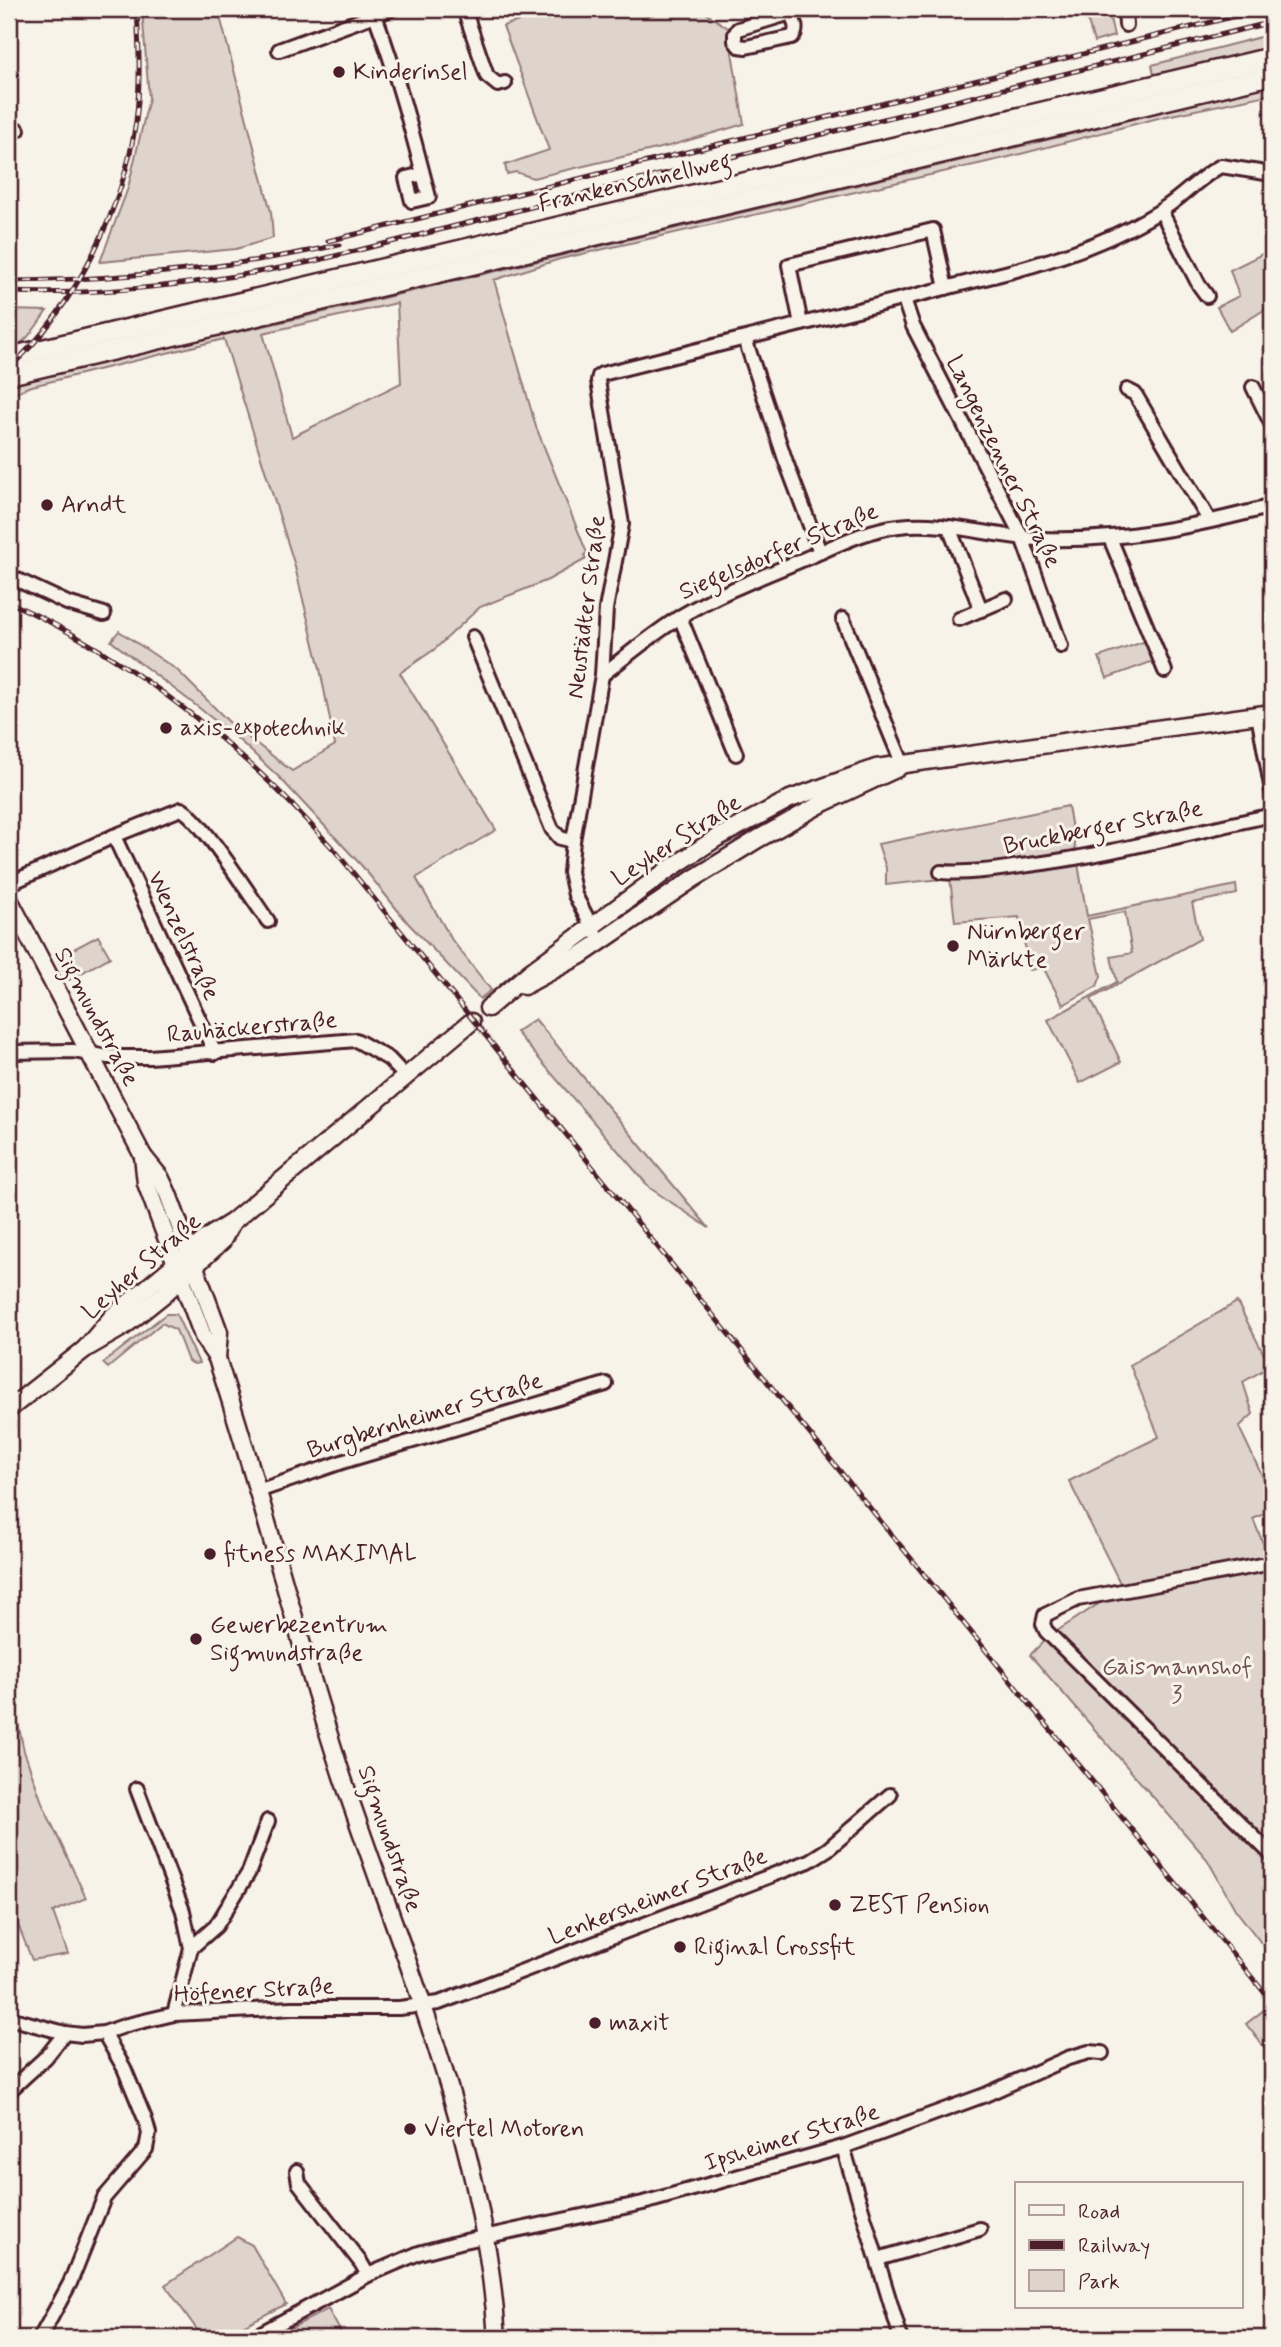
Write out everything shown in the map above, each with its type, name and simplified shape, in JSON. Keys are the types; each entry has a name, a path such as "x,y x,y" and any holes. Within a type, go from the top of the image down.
{"highway":[{"name":"Frankenschnellweg","path":"9,357 1272,57"},
{"name":"Frankenschnellweg","path":"9,375 1272,75"}],"main road":[{"name":"Leyher Straße","path":"903,765 879,779 834,797 758,839 693,879 600,943 494,1004 529,973 698,850 758,814 840,779 876,768 967,754 1265,714"},
{"name":"Sigmundstraße","path":"9,899 143,1156 160,1177 194,1259 219,1332 217,1358"},
{"name":"Leyher Straße","path":"9,1409 85,1349 113,1316 180,1271 194,1259 215,1232 232,1222 471,1022"},
{"name":"Sigmundstraße","path":"143,1156 146,1183 204,1339 217,1358 325,1721 463,2129 485,2236 498,2338"}],"street":[{"path":"279,50 391,9"},
{"path":"464,9 487,76 498,85 505,83"},
{"path":"1125,9 1126,25"},
{"path":"792,11 796,33 792,37 746,47 739,46 734,41 738,29 792,11"},
{"path":"375,15 395,68 423,174"},
{"name":"Neustädter Straße","path":"600,943 578,903 570,872 602,675 606,609 622,524 599,376 1061,257 1116,235 1161,211 1222,166 1272,174"},
{"path":"1161,211 1207,296"},
{"path":"801,324 789,264 933,230 946,288"},
{"name":"Langenzenner Straße","path":"904,299 912,326 1022,537 1061,646"},
{"path":"745,339 786,462 820,552"},
{"path":"1253,387 1272,425"},
{"path":"1127,390 1135,394 1209,520"},
{"name":"Siegelsdorfer Straße","path":"602,675 680,617 709,600 820,552 897,526 928,524 1041,539 1110,538 1272,506"},
{"path":"949,527 981,610"},
{"path":"1110,538 1165,671"},
{"path":"9,576 67,603 104,614"},
{"path":"959,619 1006,599"},
{"path":"680,617 736,754"},
{"path":"843,619 903,765"},
{"path":"473,637 552,829 560,838 573,841"},
{"path":"1265,714 1272,791"},
{"path":"9,884 175,810 186,811 223,857 268,921"},
{"name":"Bruckberger Straße","path":"941,872 960,874 1053,863 1120,851 1272,815"},
{"name":"Wenzelstraße","path":"114,836 215,1053"},
{"name":"Rauhäckerstraße","path":"9,1052 60,1051 126,1057 215,1053 356,1040 389,1059 406,1077"},
{"name":"Burgbernheimer Straße","path":"258,1491 345,1461 606,1384"},
{"path":"1272,1563 1078,1599 1045,1615 1043,1624 1046,1631 1272,1855"},
{"path":"137,1789 183,1911 191,1948 174,2014"},
{"name":"Lenkersheimer Straße","path":"422,2006 449,2000 809,1861 828,1849 890,1795"},
{"path":"191,1948 216,1926 249,1872 268,1821"},
{"name":"Höfener Straße","path":"9,2018 65,2033 104,2033 174,2014 293,2008 422,2006"},
{"path":"9,2091 46,2057 65,2033"},
{"path":"40,2338 70,2283 104,2198 146,2149 149,2133 145,2119 124,2068 104,2033"},
{"name":"Ipsheimer Straße","path":"252,2338 368,2275 419,2253 485,2236 643,2203 843,2147 985,2095 1068,2058 1089,2052 1102,2053"},
{"path":"843,2147 901,2338"},
{"path":"297,2171 299,2183 368,2275"},
{"path":"877,2259 980,2229"}],"green space":[{"path":"142,9 218,9 271,212 273,238 236,249 100,262 128,188 149,98"},
{"path":"557,9 645,9 648,16 673,9 700,9 728,28 744,124 669,146 533,178 516,172 507,174 505,165 549,150 503,26"},
{"path":"1084,9 1108,9 1114,36 1094,42"},
{"path":"1272,34 1272,48 1155,79 1152,65"},
{"path":"1272,82 1272,94 1162,117 1009,157 560,259 494,280 536,427 587,553 584,555 586,559 548,580 480,607 435,649 400,673 496,830 416,878 452,940 491,990 480,999 408,923 362,866 280,778 239,740 111,641 119,631 177,670 231,724 292,771 335,745 294,563 224,339 28,387 9,396 9,381 295,319 1122,122 1139,113","holes":["397,303 401,383 292,437 263,333"]},
{"path":"1272,249 1272,305 1230,331 1217,307 1239,296 1230,270"},
{"path":"9,310 47,311 26,339 9,348"},
{"path":"1146,641 1154,661 1107,678 1099,657"},
{"path":"1068,806 1087,916 1236,885 1237,894 1192,903 1200,939 1091,999 1121,1062 1080,1083 1048,1020 1117,982 1111,957 1132,953 1125,912 1088,919 1101,976 1097,986 1063,1005 1043,967 1030,970 1019,917 955,922 950,878 886,885 886,868 878,844"},
{"path":"692,862 699,868 618,925 605,925 682,866"},
{"path":"98,936 110,957 69,980 57,958"},
{"path":"535,1019 709,1228 650,1188 516,1032"},
{"path":"1237,1302 1270,1366 1243,1382 1253,1414 1239,1427 1272,1497 1272,1510 1253,1519 1270,1560 1122,1587 1069,1481 1159,1437 1130,1365"},
{"path":"166,1314 176,1314 199,1363 188,1361 176,1330 162,1323 108,1368 103,1363"},
{"name":"Gaismannshof 3","path":"1272,1569 1272,1842 1248,1825 1244,1832 1272,1861 1272,1957 1235,1909 1207,1859 1030,1655 1048,1637 1106,1599"},
{"path":"9,1680 24,1751 43,1805 86,1898 53,1912 68,1954 32,1960 9,1902"},
{"path":"1269,2006 1272,2010 1272,2057 1246,2024"},
{"path":"237,2237 252,2245 286,2304 219,2338 203,2338 165,2285"},
{"path":"328,2309 344,2338 272,2338"}],"railway":[{"path":"9,368 55,317 75,287 108,222 130,154 138,107 137,9"},
{"path":"328,241 1264,9"},
{"path":"9,292 86,292 163,286 315,261 1272,22"},
{"path":"9,281 175,271 339,245"},
{"path":"9,602 74,635 166,695 224,741 274,786 337,853 1272,2002"}],"place":[{"name":"Kinderinsel","path":"339,72"},
{"name":"Arndt","path":"47,505"},
{"name":"axis-expotechnik","path":"166,728"},
{"name":"Nürnberger Märkte","path":"953,946"},
{"name":"fitness MAXIMAL","path":"210,1554"},
{"name":"Gewerbezentrum Sigmundstraße","path":"196,1639"},
{"name":"ZEST Pension","path":"835,1905"},
{"name":"Riginal Crossfit","path":"680,1947"},
{"name":"maxit","path":"595,2023"},
{"name":"Viertel Motoren","path":"410,2129"}]}
